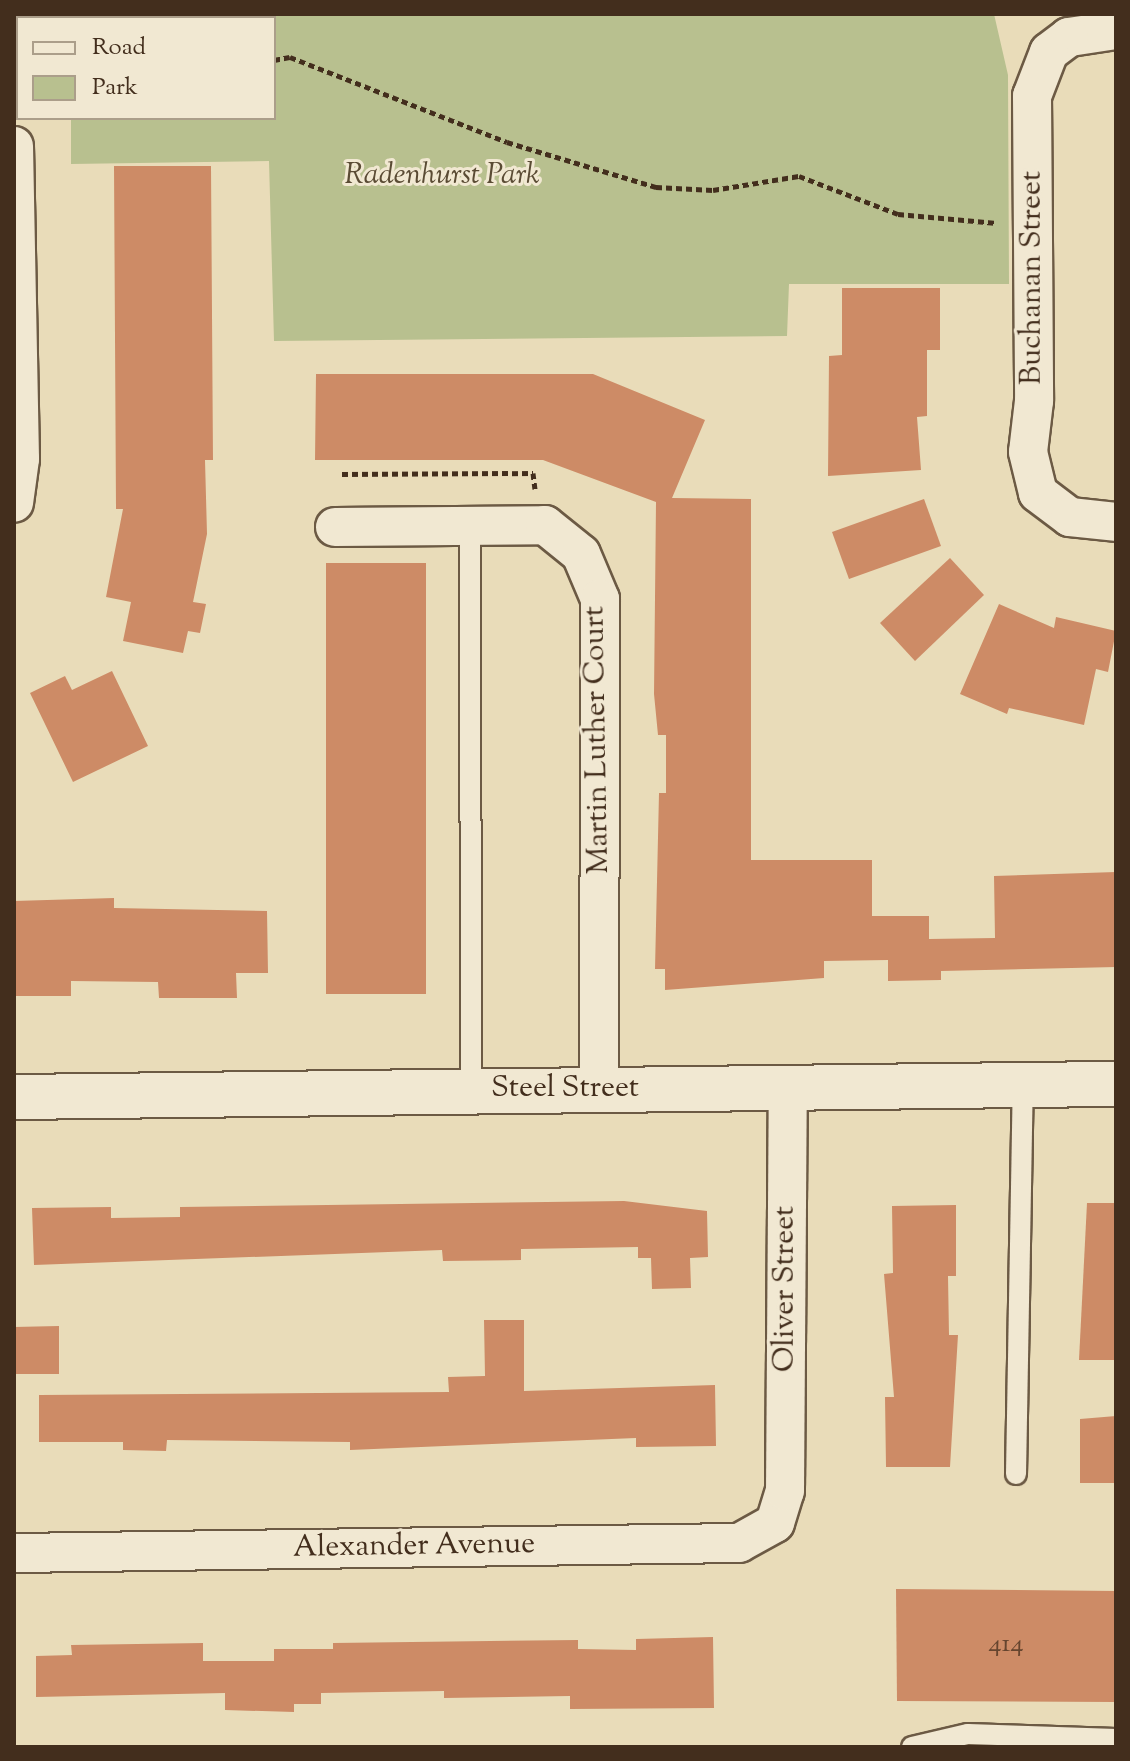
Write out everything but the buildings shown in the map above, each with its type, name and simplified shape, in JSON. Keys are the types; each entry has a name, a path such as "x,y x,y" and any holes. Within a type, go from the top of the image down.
{"street":[{"name":"Buchanan Street","path":"1116,30 1069,37 1037,70 1028,452 1038,493 1070,517 1116,522"},
{"path":"14,146 20,459 14,503"},
{"name":"Martin Luther Court","path":"335,527 545,525 581,554 600,599 599,1089"},
{"name":"Steel Street","path":"14,1097 1116,1084"},
{"name":"Oliver Street","path":"785,1491 788,1088"},
{"name":"Alexander Avenue","path":"14,1553 739,1543 775,1523 785,1491"}],"lane":[{"path":"470,525 471,1090"},
{"path":"1016,1474 1023,1086"},
{"path":"912,1747 968,1734 1116,1739"}],"path":[{"path":"276,60 290,57 507,142 656,187 713,190 799,176 898,214 949,223 1032,223"}],"green space":[{"name":"Radenhurst Park","path":"72,14 994,14 1008,75 1009,284 789,284 787,336 274,341 269,161 71,164 71,120 276,120 276,16"}]}
